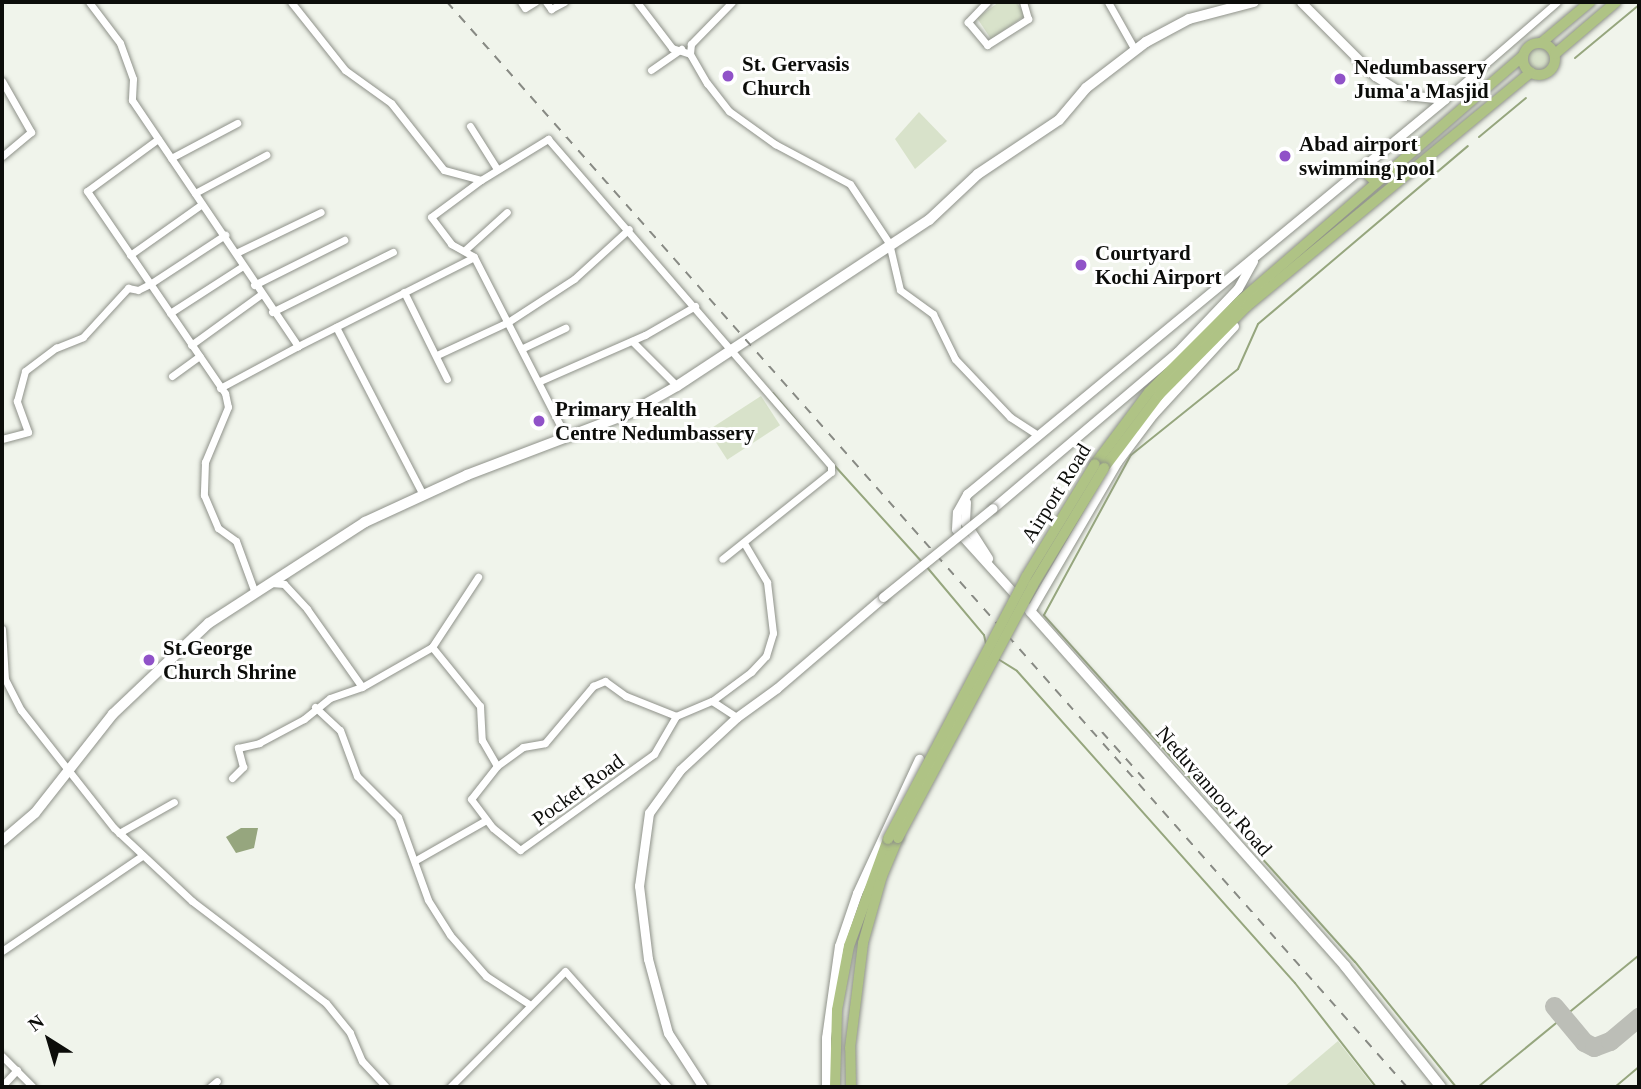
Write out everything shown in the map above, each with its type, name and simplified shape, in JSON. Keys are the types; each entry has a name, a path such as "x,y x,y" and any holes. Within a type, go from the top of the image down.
{"main road":[{"path":"2,841 35,813 66,769 113,714 209,623 365,522 565,435 628,414 677,386 889,243 929,220 978,174 1059,120 1086,88 1135,50 1189,19 1237,4 1254,2"},
{"path":"1590,2 1541,43 1528,47 1523,56 1531,72 1549,72 1555,54 1616,2"},
{"path":"1541,43 1555,54"},
{"name":"Airport Road","path":"835,1087 837,1010 849,946 893,839 1033,585 1104,468 1159,395 1213,334 1523,56"},
{"name":"Airport Road","path":"1213,334 1531,72"},
{"path":"1361,169 1373,179 1384,178"},
{"name":"Neduvannoor Road","path":"1033,606 1345,967 1441,1087"},
{"name":"Airport Road","path":"851,1087 850,1048 863,943 893,839"}],"street":[{"path":"89,2 121,43 133,79 132,100 225,235 260,295 298,346"},
{"path":"291,2 345,70 391,103 444,170 481,180"},
{"path":"521,2 525,8 535,2"},
{"path":"546,2 551,9 564,2"},
{"path":"637,2 654,30 679,50 690,54 729,111 775,144 850,184 889,243 900,290 937,317 944,342 962,366 1010,416 1038,435"},
{"path":"651,70 691,44 732,2"},
{"path":"988,2 968,22 987,45 1028,19 1023,2"},
{"path":"1110,2 1135,50"},
{"path":"1301,2 1376,76 1406,95 1445,99"},
{"path":"982,555 965,522 967,494 1445,99 1557,2"},
{"path":"690,54 691,44"},
{"path":"2,80 31,132 2,156"},
{"path":"171,158 237,123"},
{"path":"470,126 496,169"},
{"path":"158,139 87,191 200,356 220,388 228,407 205,462 205,495 218,527 236,541 255,593"},
{"path":"565,435 540,381 474,257 466,250 451,244 432,217 496,169 548,139 629,229 832,470 722,559"},
{"path":"195,193 266,155"},
{"path":"130,256 202,204"},
{"path":"236,253 321,212"},
{"path":"466,250 507,212"},
{"path":"437,355 508,322 575,279 629,229"},
{"path":"2,439 28,432 17,401 25,371 56,348 83,337 128,288 138,290 150,284 225,235"},
{"path":"254,285 344,240"},
{"path":"272,312 393,253"},
{"path":"220,388 474,257"},
{"path":"704,1087 668,1033 656,1000 639,886 639,861 649,813 660,794 737,717 777,688 1177,352 1244,281 1255,257"},
{"path":"170,313 243,266"},
{"path":"1033,606 1117,462 1153,414 1266,290"},
{"path":"404,292 447,379"},
{"path":"191,345 260,295"},
{"path":"540,381 632,341 695,306"},
{"path":"336,327 422,495"},
{"path":"523,348 565,328"},
{"path":"632,341 677,386"},
{"path":"172,376 200,356"},
{"name":"Neduvannoor Road","path":"967,494 955,524 1033,606"},
{"path":"416,860 486,820 471,799 497,766 523,747 545,743 593,686 605,681 626,696 676,716 712,701 751,672 765,656 773,633 767,582 744,543"},
{"path":"232,778 243,767 238,748 259,743 304,719 315,707 330,698 362,687 432,647 478,578"},
{"path":"270,583 284,584 307,609 362,687"},
{"path":"2,629 5,679 21,710 119,833 192,901 326,1003 350,1032 362,1061 386,1087"},
{"path":"432,647 480,706 482,740 497,766"},
{"path":"712,701 737,717"},
{"path":"315,707 340,730 357,776 398,817 416,860 428,901 464,953 486,976 528,1004"},
{"name":"Pocket Road","path":"486,820 520,850 535,843 654,754 676,716"},
{"path":"826,1087 826,1038 839,946 857,893 919,759"},
{"path":"119,833 174,802"},
{"path":"2,951 142,856"},
{"path":"450,1087 528,1004 565,971 668,1087"},
{"path":"2,1056 33,1087"},
{"path":"2,1086 17,1070"},
{"path":"210,1087 217,1081"}],"shaded area":[{"path":"999,2 1016,2 1026,15 991,39 977,18"},
{"path":"1539,48 1547,51 1550,59 1547,67 1539,70 1531,67 1528,59 1531,51"},
{"path":"919,112 947,141 915,169 895,139"},
{"path":"761,396 780,425 727,460 708,430"},
{"path":"241,828 258,828 254,848 236,853 226,837"},
{"path":"1338,1041 1374,1087 1284,1087"}],"waterway":[{"path":"1575,58 1639,5"},
{"path":"1479,137 1526,98"},
{"path":"1456,1087 1355,962 1044,615 1131,455 1238,369 1258,324 1468,146"},
{"path":"773,393 817,445"},
{"path":"834,465 922,562"},
{"path":"926,566 984,635 986,644"},
{"path":"998,659 1017,671 1295,983 1376,1087"},
{"path":"1478,1087 1639,955"},
{"path":"1615,1087 1639,1067"}],"taxiway":[{"path":"1554,1006 1584,1042 1594,1047 1610,1041 1639,1017"}],"railway":[{"path":"447,2 1407,1087"},
{"path":"1102,732 1144,779"}],"place":[{"name":"St. Gervasis Church","path":"728,76"},
{"name":"Nedumbassery Juma'a Masjid","path":"1340,79"},
{"name":"Abad airport swimming pool","path":"1285,156"},
{"name":"Courtyard Kochi Airport","path":"1081,265"},
{"name":"Primary Health Centre Nedumbassery","path":"539,421"},
{"name":"St.George Church Shrine","path":"149,660"}]}
